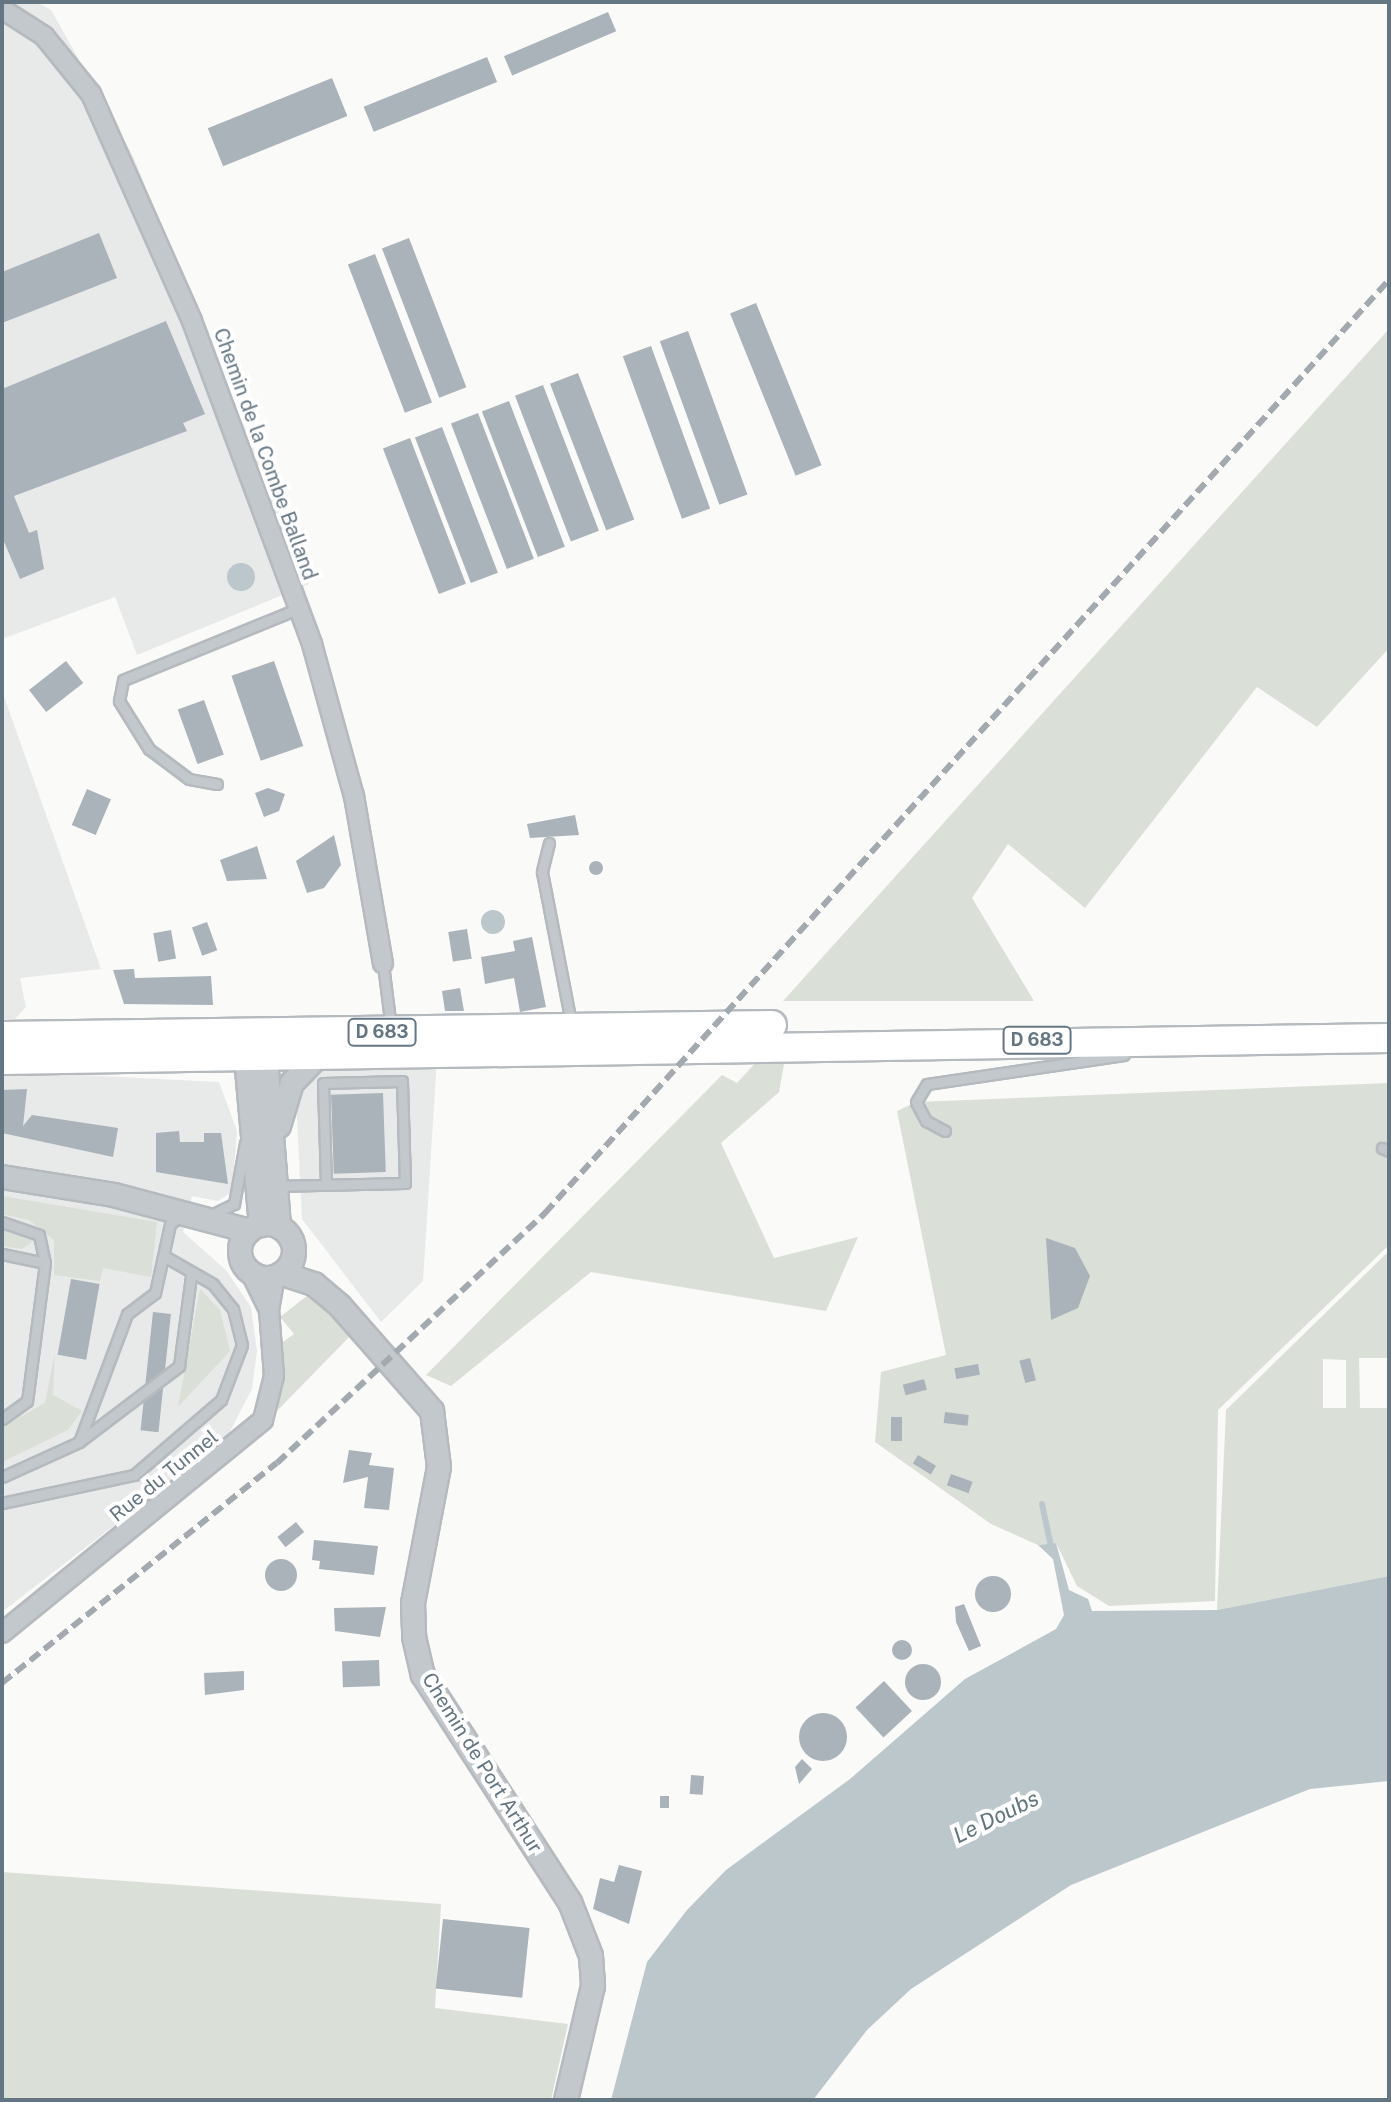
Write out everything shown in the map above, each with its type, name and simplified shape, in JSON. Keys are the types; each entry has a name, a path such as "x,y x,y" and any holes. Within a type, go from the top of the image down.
{"main road":[{"name":"D 683","path":"2,1060 205,1061 255,1050 392,1031 1389,1021"},
{"name":"D 683","path":"2,1036 320,1054 1389,1038"}],"street":[{"name":"Chemin de la Combe Balland","path":"2,9 44,36 91,94 192,321 299,608 354,796 383,964"},
{"path":"255,1050 249,1089 257,1233"},
{"path":"2,1177 202,1218 257,1233 292,1240 284,1270 250,1271 257,1233 275,1186 255,1050"},
{"path":"272,1150 292,1083 320,1054"},
{"path":"205,1061 249,1089"},
{"name":"Chemin de Port Arthur","path":"284,1270 321,1276 340,1306 432,1411 436,1425 436,1489 413,1603 423,1675 570,1902 591,1956 593,1986 566,2100"},
{"name":"Rue du Tunnel","path":"269,1310 284,1270"},
{"name":"Rue du Tunnel","path":"2,1633 263,1420 274,1376 269,1310 250,1271"}],"lane":[{"path":"217,784 189,779 149,749 119,701 123,680 299,608"},
{"path":"549,843 542,872 571,1027"},
{"path":"383,964 392,1031"},
{"path":"945,1131 926,1121 916,1102 927,1084 1169,1049 1177,1039"},
{"path":"275,1186 326,1185 405,1183 402,1081 323,1083 326,1185"},
{"path":"79,1442 127,1314 148,1300 173,1219 202,1218 234,1204 252,1112"},
{"path":"2,1222 39,1235 45,1263 27,1401 2,1419"},
{"path":"2,1254 45,1263"},
{"path":"2,1503 134,1475 221,1400 242,1345 233,1309 213,1284 191,1276 164,1256"},
{"path":"2,1477 79,1442 179,1366 191,1276"}],"shaded area":[{"path":"2,2 37,2 51,10 133,156 309,584 137,655 115,597 2,639"},
{"path":"1389,329 1389,648 1317,727 1257,687 1085,908 1008,844 972,898 1034,1001 783,1001"},
{"path":"2,691 101,969 20,978 26,1007 15,1019 2,1019"},
{"path":"437,1057 423,1281 381,1322 302,1219 296,1099 314,1071 339,1060"},
{"path":"760,1058 785,1058 779,1092 721,1143 774,1258 858,1237 826,1311 591,1272 451,1386 426,1375 722,1075 737,1083"},
{"path":"2,1071 219,1082 237,1131 232,1192 218,1201 192,1196 183,1232 226,1270 251,1307 257,1351 252,1389 226,1439 2,1612"},
{"path":"1389,1083 1389,1245 1218,1410 1215,1601 1109,1606 1077,1586 1056,1543 1038,1545 991,1524 875,1442 881,1372 946,1355 897,1111 916,1102"},
{"path":"2,1196 157,1222 151,1277 103,1268 100,1281 54,1275 54,1240 29,1220 2,1214"},
{"path":"2,1226 29,1236 32,1242 22,1249 2,1246"},
{"path":"1389,1251 1389,1358 1359,1358 1360,1408 1389,1408 1389,1576 1217,1610 1226,1410","holes":["1323,1359 1346,1360 1346,1408 1323,1408"]},
{"path":"200,1289 220,1310 230,1351 178,1407"},
{"path":"312,1292 351,1335 275,1413 280,1344 294,1334 280,1317"},
{"path":"55,1353 53,1395 82,1411 68,1430 2,1462 2,1427 45,1403"},
{"path":"2,1872 441,1904 435,2008 568,2024 551,2100 2,2100"}],"water":[{"path":"241,563 251,567 255,577 251,587 241,591 231,587 227,577 231,567"},
{"path":"493,910 501,914 505,922 501,930 493,934 485,930 481,922 485,914"},
{"name":"Le Doubs","path":"1056,1543 1069,1590 1088,1599 1092,1611 1217,1610 1389,1576 1389,1781 1310,1789 1071,1885 911,1989 867,2030 813,2100 611,2100 647,1962 687,1910 726,1870 850,1779 965,1679 1056,1629 1064,1615 1053,1559 1038,1545"}],"building":[{"path":"608,12 616,31 512,75 504,56"},
{"path":"487,57 497,82 374,132 364,107"},
{"path":"332,78 347,116 223,166 208,128"},
{"path":"99,233 117,278 2,323 2,272"},
{"path":"409,238 466,387 439,398 382,248"},
{"path":"375,254 432,402 405,413 348,264"},
{"path":"756,303 822,465 796,476 730,313"},
{"path":"166,321 205,414 183,423 187,431 14,496 29,533 37,530 44,569 20,579 2,537 2,389"},
{"path":"688,331 748,495 719,505 660,341"},
{"path":"651,346 710,509 682,519 623,356"},
{"path":"578,373 634,520 606,530 550,384"},
{"path":"543,385 599,531 571,541 515,396"},
{"path":"509,401 565,547 538,557 482,411"},
{"path":"478,413 534,559 507,569 451,423"},
{"path":"442,427 498,573 471,583 415,437"},
{"path":"410,438 466,584 439,594 383,448"},
{"path":"66,661 83,683 46,712 29,690"},
{"path":"274,661 303,746 261,761 231,676"},
{"path":"204,700 224,755 198,764 178,710"},
{"path":"268,788 285,794 279,811 264,817 255,793"},
{"path":"87,789 111,799 96,835 72,825"},
{"path":"575,815 579,835 530,838 527,824"},
{"path":"334,835 341,865 324,888 307,893 296,861"},
{"path":"257,846 267,879 227,881 220,860"},
{"path":"596,861 603,868 596,875 589,868"},
{"path":"207,922 217,950 202,956 192,927"},
{"path":"467,929 472,959 453,962 448,932"},
{"path":"171,930 176,959 158,962 153,933"},
{"path":"532,937 546,1007 520,1012 514,978 485,984 481,957 515,951 513,941"},
{"path":"134,969 135,978 211,976 213,1005 124,1004 113,970"},
{"path":"460,988 464,1011 445,1011 442,991"},
{"path":"27,1089 23,1126 32,1115 118,1128 113,1157 2,1133 2,1090"},
{"path":"383,1093 386,1172 334,1174 331,1095"},
{"path":"179,1131 180,1142 204,1142 204,1133 221,1133 228,1184 156,1172 156,1133"},
{"path":"1046,1238 1075,1248 1090,1276 1078,1308 1051,1320"},
{"path":"71,1279 100,1284 86,1360 58,1355"},
{"path":"153,1312 171,1314 158,1432 141,1430"},
{"path":"1030,1358 1036,1380 1025,1383 1019,1361"},
{"path":"978,1364 980,1375 956,1379 954,1368"},
{"path":"924,1379 927,1390 906,1395 903,1385"},
{"path":"945,1412 969,1415 967,1426 944,1423"},
{"path":"891,1417 902,1417 902,1441 891,1441"},
{"path":"349,1450 372,1453 369,1465 394,1468 389,1510 364,1508 368,1477 343,1483"},
{"path":"918,1455 936,1466 931,1474 913,1464"},
{"path":"951,1474 973,1482 969,1493 947,1485"},
{"path":"296,1522 304,1532 286,1547 277,1537"},
{"path":"314,1540 378,1546 374,1575 319,1569 320,1561 312,1560"},
{"path":"281,1559 293,1563 297,1575 293,1587 281,1591 269,1587 265,1575 269,1563"},
{"path":"993,1576 1006,1581 1011,1594 1006,1607 993,1612 980,1607 975,1594 980,1581"},
{"path":"964,1604 981,1646 969,1651 956,1622 955,1607"},
{"path":"386,1607 380,1637 335,1631 334,1608"},
{"path":"902,1640 909,1643 912,1650 909,1657 902,1660 895,1657 892,1650 895,1643"},
{"path":"379,1660 380,1686 343,1687 342,1661"},
{"path":"923,1664 936,1669 941,1682 936,1695 923,1700 910,1695 905,1682 910,1669"},
{"path":"244,1671 244,1690 205,1695 204,1673"},
{"path":"884,1681 912,1711 883,1738 855,1708"},
{"path":"823,1713 832,1714 840,1720 846,1728 846,1746 840,1754 832,1760 823,1761 814,1760 806,1754 800,1746 799,1737 800,1728 806,1720 814,1714"},
{"path":"802,1759 812,1769 799,1784 795,1767"},
{"path":"691,1775 704,1776 703,1795 690,1794"},
{"path":"660,1796 669,1796 669,1808 660,1808"},
{"path":"619,1865 642,1871 629,1924 593,1909 600,1878 614,1882"},
{"path":"443,1919 530,1928 522,1998 436,1989"}],"waterway":[{"path":"1042,1504 1052,1551"}],"railway":[{"path":"2,1683 277,1463 545,1213 1389,280"}]}
